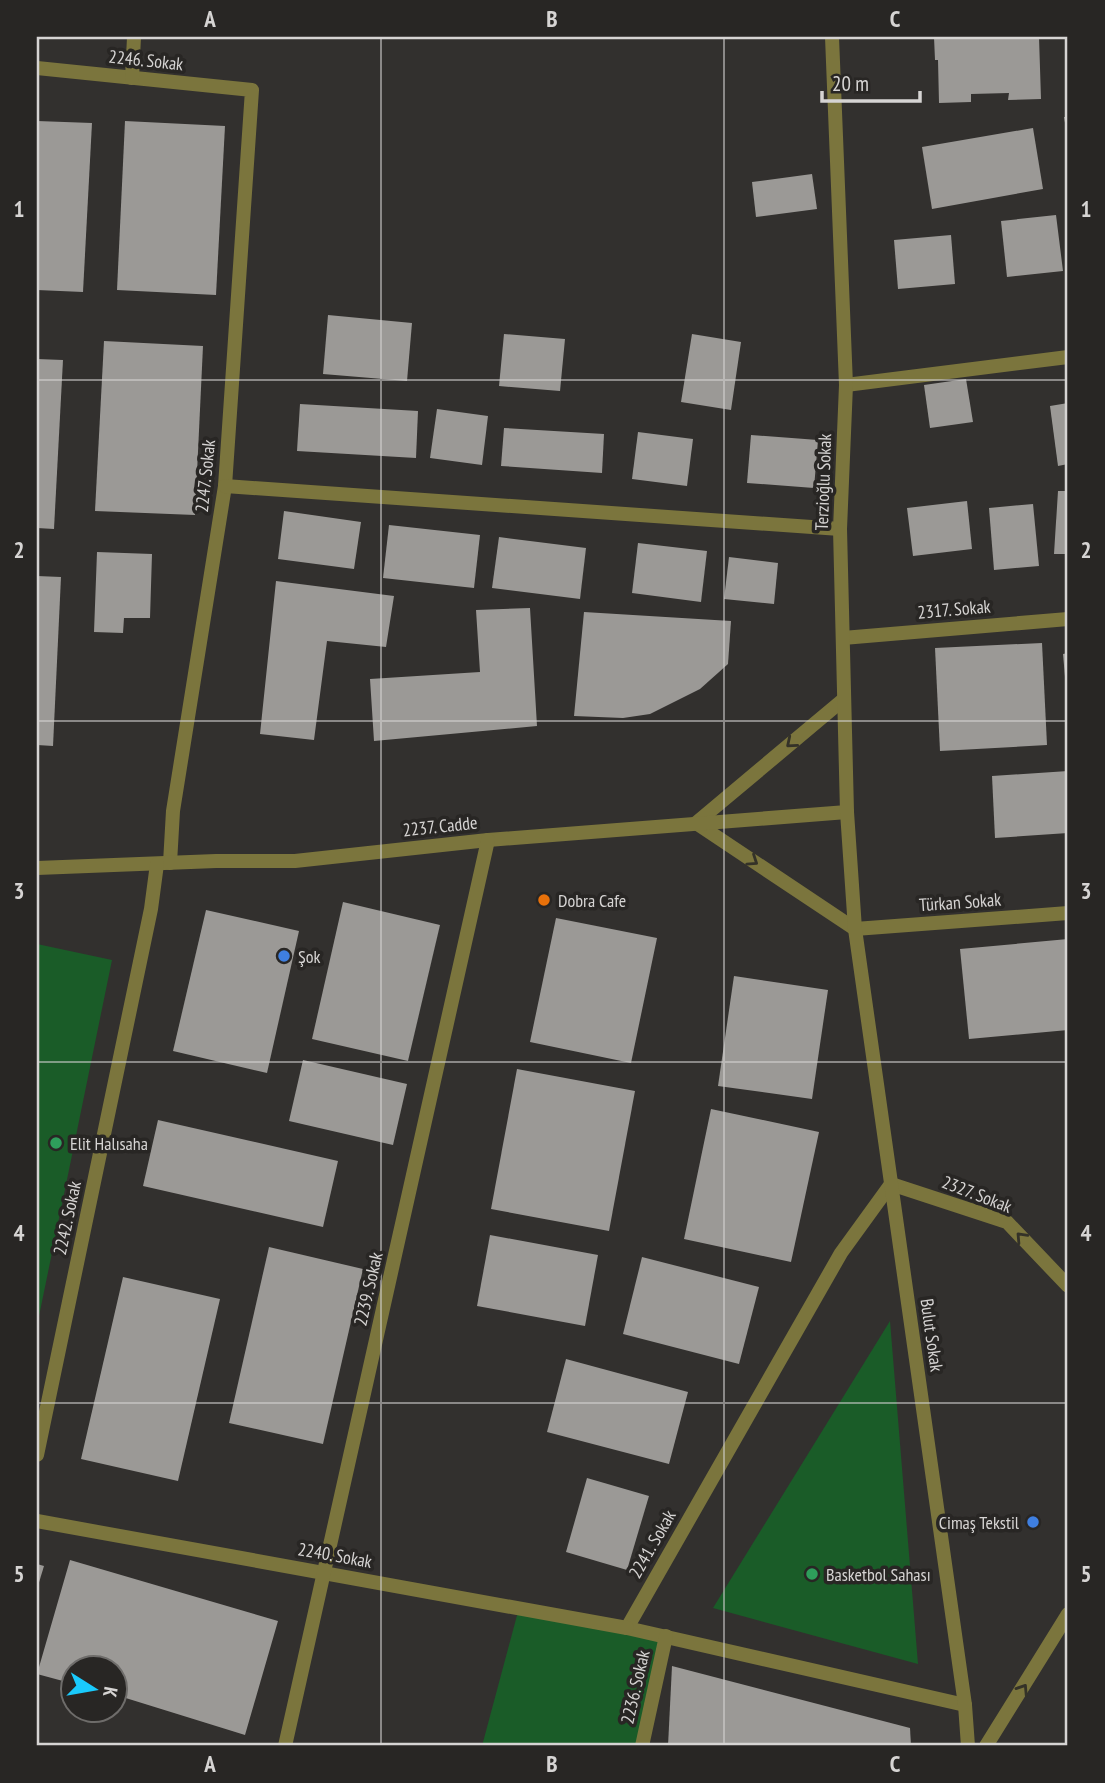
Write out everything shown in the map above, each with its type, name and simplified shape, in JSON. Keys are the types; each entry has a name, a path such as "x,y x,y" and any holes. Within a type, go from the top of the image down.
{"street":[{"path":"132,78 134,37"},
{"name":"Terzioğlu Sokak","path":"832,37 846,385 840,529 844,699 847,812 855,929"},
{"name":"2246. Sokak","path":"37,68 252,90"},
{"name":"2247. Sokak","path":"163,864 225,486 252,90"},
{"path":"846,385 1068,357"},
{"path":"225,486 840,529"},
{"name":"2317. Sokak","path":"843,638 1068,619"},
{"path":"844,699 696,823 855,929"},
{"name":"2237. Cadde","path":"37,868 295,861 488,840 847,812"},
{"name":"2239. Sokak","path":"285,1746 488,840"},
{"name":"2242. Sokak","path":"37,1455 151,909 163,864"},
{"name":"Türkan Sokak","path":"855,929 1068,913"},
{"name":"Bulut Sokak","path":"855,929 965,1705 968,1746"},
{"name":"2327. Sokak","path":"891,1184 1007,1222 1068,1286"},
{"name":"2241. Sokak","path":"627,1628 841,1253 891,1184"},
{"name":"2240. Sokak","path":"37,1521 627,1628"},
{"path":"986,1746 1068,1614"},
{"path":"627,1628 965,1705"},
{"name":"2236. Sokak","path":"642,1746 666,1636"}],"green space":[{"name":"Elit Halısaha","path":"37,944 112,960 37,1326"},
{"path":"890,1321 918,1664 713,1608"},
{"path":"519,1608 666,1636 642,1746 482,1746"}],"building":[{"path":"934,37 1039,37 1041,99 1008,100 1009,93 971,94 971,102 939,103 938,60 935,60"},
{"path":"1064,117 1068,117 1068,134 1067,134"},
{"path":"37,121 92,123 83,292 37,290"},
{"path":"125,121 225,126 216,295 117,290"},
{"path":"1033,128 1043,189 932,209 922,147"},
{"path":"812,174 817,209 756,217 752,182"},
{"path":"1056,215 1063,271 1007,277 1001,221"},
{"path":"951,235 955,284 898,289 894,240"},
{"path":"328,315 412,323 407,381 323,374"},
{"path":"504,334 565,339 560,391 499,386"},
{"path":"692,334 741,342 731,410 681,402"},
{"path":"104,341 203,346 195,515 95,511"},
{"path":"37,359 63,360 54,529 37,528"},
{"path":"966,379 973,422 930,428 924,385"},
{"path":"1068,403 1068,464 1058,466 1050,406"},
{"path":"300,404 418,411 416,458 297,451"},
{"path":"437,409 488,416 482,465 430,458"},
{"path":"504,428 604,434 602,473 501,466"},
{"path":"638,432 693,439 687,486 632,479"},
{"path":"751,435 818,440 814,488 747,483"},
{"path":"1058,491 1068,491 1068,554 1054,554"},
{"path":"967,501 972,549 913,556 907,508"},
{"path":"1033,504 1039,566 994,570 989,508"},
{"path":"284,511 361,522 354,569 278,559"},
{"path":"389,525 480,535 474,588 383,578"},
{"path":"499,537 586,548 580,599 492,588"},
{"path":"638,543 707,551 701,602 632,593"},
{"path":"97,552 152,554 150,618 124,618 123,633 94,632"},
{"path":"729,557 778,563 774,604 724,599"},
{"path":"37,576 61,577 53,746 37,745"},
{"path":"276,581 394,596 386,647 327,641 314,740 260,734"},
{"path":"530,608 537,726 374,741 370,679 480,672 476,610"},
{"path":"584,612 731,621 728,664 700,689 650,714 623,718 574,716"},
{"path":"1042,643 1047,745 940,751 935,648"},
{"path":"1068,653 1068,688 1066,688 1063,654"},
{"path":"1068,771 1068,833 995,838 992,776"},
{"path":"343,902 440,925 408,1061 312,1039"},
{"path":"206,910 299,931 267,1073 173,1051"},
{"path":"556,918 657,938 631,1063 530,1042"},
{"path":"1068,939 1068,1030 969,1039 960,949"},
{"path":"734,976 828,990 812,1099 718,1086"},
{"path":"303,1060 407,1084 393,1145 289,1121"},
{"path":"517,1069 635,1091 609,1231 491,1209"},
{"path":"711,1109 819,1132 791,1262 684,1239"},
{"path":"158,1120 338,1161 323,1227 143,1186"},
{"path":"490,1235 598,1255 585,1326 477,1306"},
{"path":"269,1247 363,1269 323,1444 229,1423"},
{"path":"642,1257 759,1287 739,1364 623,1334"},
{"path":"123,1277 220,1299 178,1481 81,1459"},
{"path":"566,1359 688,1392 669,1464 547,1432"},
{"path":"587,1478 649,1496 627,1570 566,1552"},
{"path":"70,1560 278,1621 245,1735 130,1699 130,1654 60,1654 60,1680 37,1674"},
{"path":"37,1564 44,1566 37,1589"},
{"path":"672,1666 910,1728 911,1746 668,1746"}],"place":[{"name":"Dobra Cafe","path":"544,900"},
{"name":"Şok","path":"284,956"},
{"name":"Elit Halısaha","path":"56,1143"},
{"name":"Cimaş Tekstil","path":"1033,1522"},
{"name":"Basketbol Sahası","path":"812,1574"}]}
